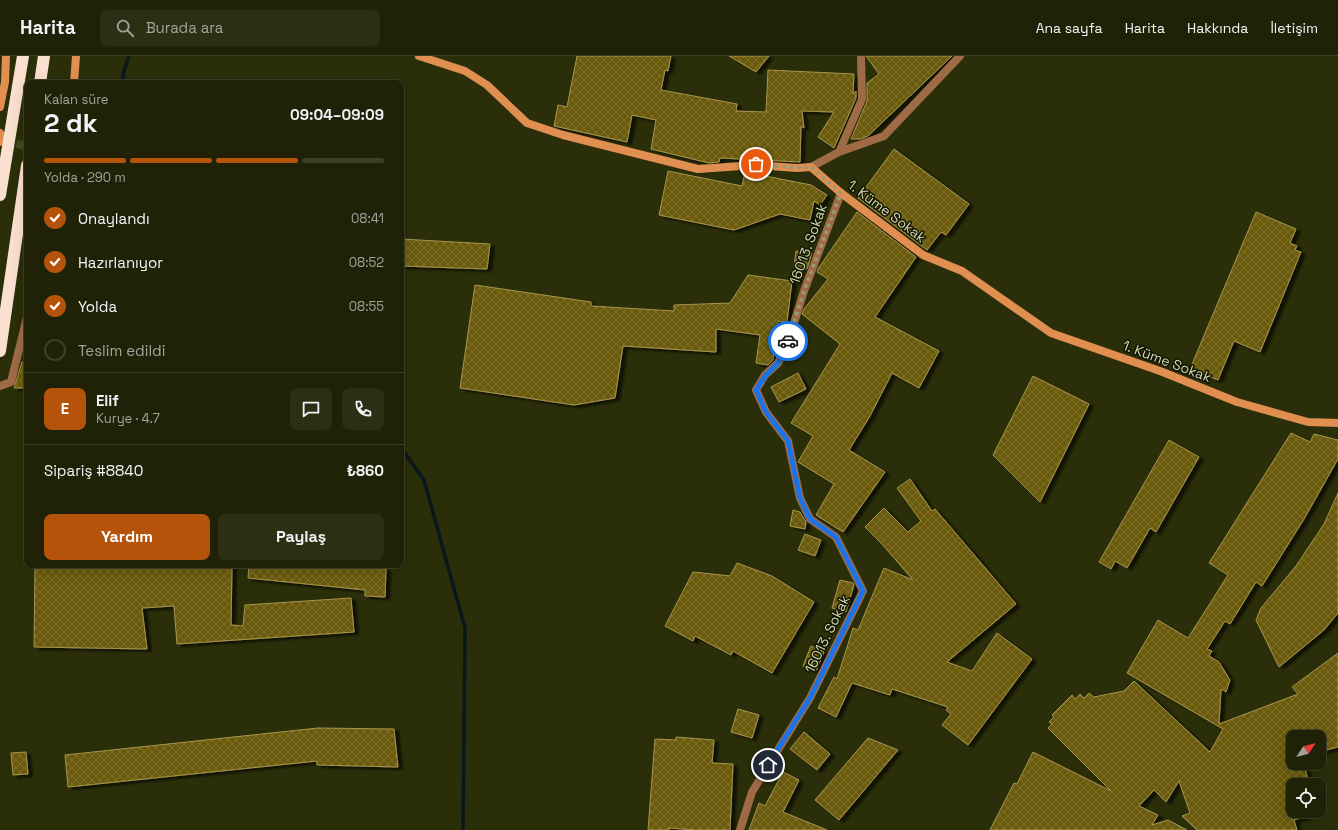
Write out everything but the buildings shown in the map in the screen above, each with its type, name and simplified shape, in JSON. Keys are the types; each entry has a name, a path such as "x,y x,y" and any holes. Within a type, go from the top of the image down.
{"highway":[{"path":"0,195 23,56"},
{"path":"40,80 44,56"},
{"path":"0,351 24,186"}],"street":[{"path":"0,107 5,82 6,56"},
{"path":"74,80 76,56"},
{"path":"419,56 466,71 487,85 527,123 563,135 698,169 756,164 796,168 811,167 839,152 884,136 960,56"},
{"path":"839,152 862,99 861,56"},
{"path":"0,133 5,140 0,142"},
{"name":"1. Küme Sokak","path":"811,167 841,193 923,255 962,271 1051,333 1160,372 1237,402 1308,422 1338,423"},
{"name":"16013. Sokak","path":"740,830 752,792 810,698 863,591 836,537 810,519 800,498 788,441 766,412 756,390 766,375 778,363 789,339 804,291 841,193"},
{"path":"0,386 11,382 24,329"}],"waterway":[{"path":"124,80 123,74 129,56"},
{"path":"404,452 424,480 465,628 463,830"}],"tunnel":[{"path":"5,140 24,146"}],"way so far":[{"path":"756,164 796,168 811,167 841,193 804,291 788,341"}],"route":[{"path":"768,765 810,698 863,591 836,537 810,519 800,498 788,441 766,412 756,390 766,375 778,363 788,341"}]}
